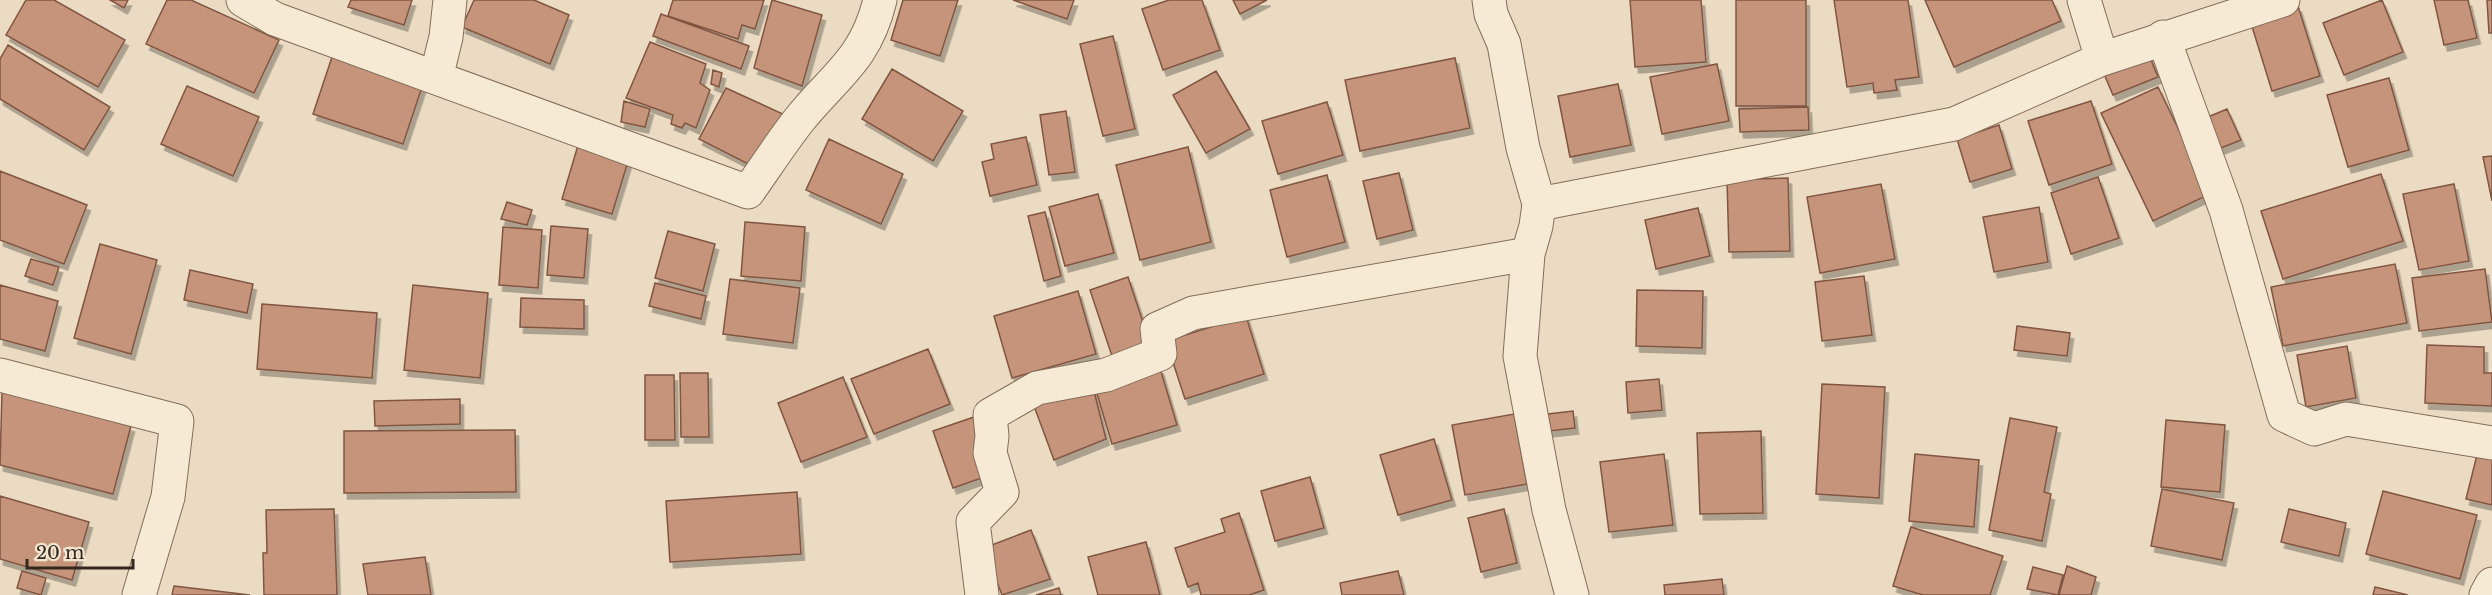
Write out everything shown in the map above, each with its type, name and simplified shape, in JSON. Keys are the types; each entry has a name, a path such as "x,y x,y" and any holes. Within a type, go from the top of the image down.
{"street":[{"path":"243,0 275,19 748,192 799,120 859,54 870,36 880,0"},
{"path":"435,78 446,37 450,0"},
{"path":"1489,0 1491,14 1504,44 1523,148 1539,204 1528,254 1522,301 1520,356 1549,510 1572,595"},
{"path":"2084,0 2102,59"},
{"path":"1539,204 1954,124 2102,59 2283,0"},
{"path":"2163,38 2226,210 2284,416 2314,429 2346,419 2492,443"},
{"path":"982,595 973,522 1002,492 990,453 992,436 990,415 1037,388 1106,375 1160,354 1158,328 1193,313 1528,254"},
{"path":"0,375 177,421 168,497 139,595"},
{"path":"2486,595 2492,584"}],"building":[{"path":"26,0 54,0 125,40 98,87 6,35"},
{"path":"110,0 128,0 124,8"},
{"path":"167,0 191,0 279,40 254,93 146,44"},
{"path":"351,0 412,0 404,25 348,7"},
{"path":"474,0 534,0 569,15 550,64 462,27"},
{"path":"673,0 764,0 755,29 742,25 738,39 668,16"},
{"path":"772,0 822,15 802,86 754,68"},
{"path":"903,0 958,0 940,56 891,40"},
{"path":"1013,0 1074,0 1067,19"},
{"path":"1169,0 1202,0 1220,50 1163,70 1142,9"},
{"path":"1233,0 1267,0 1240,14"},
{"path":"1630,0 1701,0 1706,62 1635,67"},
{"path":"1736,0 1806,0 1806,106 1736,106"},
{"path":"1834,0 1908,0 1919,77 1895,80 1897,90 1874,93 1873,83 1847,87"},
{"path":"1925,0 2052,0 2061,21 1954,67"},
{"path":"2382,0 2403,52 2344,75 2323,23"},
{"path":"2434,0 2468,0 2477,38 2444,45"},
{"path":"2487,0 2492,0 2492,33 2489,33"},
{"path":"2298,6 2320,76 2272,91 2250,20"},
{"path":"661,14 749,46 741,69 653,36"},
{"path":"1113,36 1135,129 1103,136 1080,44"},
{"path":"650,42 706,64 700,83 710,90 696,128 685,123 682,128 671,124 673,115 626,98"},
{"path":"8,45 110,107 84,150 0,99 0,59"},
{"path":"333,54 423,84 403,144 313,114"},
{"path":"2149,55 2158,77 2113,95 2104,74"},
{"path":"1455,58 1470,128 1360,151 1345,80"},
{"path":"1717,64 1729,121 1662,134 1650,77"},
{"path":"892,69 963,111 933,161 862,119"},
{"path":"713,70 722,73 719,87 711,84"},
{"path":"1216,71 1250,129 1206,153 1173,95"},
{"path":"2389,78 2409,150 2348,167 2327,95"},
{"path":"1618,84 1631,145 1570,157 1558,96"},
{"path":"187,86 259,117 233,176 161,144"},
{"path":"2158,87 2210,194 2153,221 2101,113"},
{"path":"726,88 785,115 758,169 699,139"},
{"path":"624,101 650,109 645,127 621,122"},
{"path":"2091,101 2112,164 2049,185 2028,121"},
{"path":"1327,102 1343,155 1278,174 1262,121"},
{"path":"1808,107 1809,130 1740,132 1739,109"},
{"path":"2227,109 2241,140 2221,148 2208,117"},
{"path":"1066,111 1075,172 1049,175 1040,115"},
{"path":"1999,125 2012,169 1970,182 1957,139"},
{"path":"1026,137 1037,185 990,196 982,162 994,159 991,144"},
{"path":"829,139 903,174 881,224 806,190"},
{"path":"579,142 629,158 612,214 562,199"},
{"path":"1188,147 1211,242 1140,260 1116,165"},
{"path":"2492,156 2492,201 2483,157"},
{"path":"0,171 87,205 64,264 0,240"},
{"path":"1399,173 1413,230 1377,239 1363,181"},
{"path":"2381,174 2403,241 2283,279 2261,211"},
{"path":"1327,175 1345,242 1287,257 1270,190"},
{"path":"2098,177 2119,238 2071,254 2051,193"},
{"path":"1788,178 1790,251 1729,252 1727,180"},
{"path":"1881,184 1895,259 1820,273 1807,197"},
{"path":"2454,184 2469,261 2419,270 2403,194"},
{"path":"1098,194 1114,253 1065,266 1049,207"},
{"path":"507,202 532,210 527,225 501,219"},
{"path":"2039,207 2048,262 1994,272 1983,217"},
{"path":"1698,208 1710,256 1656,269 1645,220"},
{"path":"1045,212 1061,276 1044,281 1028,216"},
{"path":"745,222 805,227 801,281 741,276"},
{"path":"551,226 588,229 584,278 547,275"},
{"path":"503,227 542,230 538,288 499,285"},
{"path":"668,231 715,244 703,291 655,278"},
{"path":"100,244 157,260 131,354 74,338"},
{"path":"31,259 59,267 53,285 25,276"},
{"path":"2395,264 2407,323 2283,346 2271,287"},
{"path":"2485,269 2492,322 2419,331 2412,278"},
{"path":"190,270 253,284 247,313 184,300"},
{"path":"1864,276 1872,335 1822,341 1815,282"},
{"path":"1128,277 1153,352 1115,365 1090,290"},
{"path":"730,279 800,288 793,343 723,334"},
{"path":"655,283 706,296 701,319 649,306"},
{"path":"0,285 58,301 45,351 0,339"},
{"path":"413,285 488,293 480,378 404,370"},
{"path":"1637,290 1703,291 1702,348 1636,346"},
{"path":"1078,291 1096,354 1012,378 994,316"},
{"path":"521,298 584,300 584,329 520,327"},
{"path":"262,304 377,313 372,378 257,369"},
{"path":"1246,316 1264,374 1185,399 1166,341"},
{"path":"2017,326 2070,333 2067,356 2014,350"},
{"path":"2427,345 2484,347 2484,373 2492,373 2492,406 2425,403"},
{"path":"2347,346 2356,398 2306,407 2297,355"},
{"path":"928,349 950,404 874,434 851,379"},
{"path":"1160,368 1177,425 1112,444 1095,387"},
{"path":"680,373 708,373 709,437 681,437"},
{"path":"645,375 674,375 675,440 645,440"},
{"path":"843,377 867,437 801,462 778,403"},
{"path":"1659,379 1662,410 1628,413 1626,382"},
{"path":"1822,384 1885,387 1879,498 1816,494"},
{"path":"1093,387 1106,439 1054,460 1034,406"},
{"path":"2,392 131,426 113,494 0,465"},
{"path":"460,399 460,424 375,426 374,401"},
{"path":"1573,411 1575,428 1549,431 1548,414"},
{"path":"1514,414 1527,484 1465,495 1452,425"},
{"path":"974,417 993,474 953,488 933,431"},
{"path":"2010,418 2057,427 2044,492 2051,494 2042,541 1989,530"},
{"path":"2166,420 2225,425 2220,492 2161,487"},
{"path":"515,430 516,492 344,493 344,431"},
{"path":"1761,431 1763,513 1700,514 1697,433"},
{"path":"1434,439 1452,500 1398,515 1380,455"},
{"path":"2478,451 2492,454 2492,505 2466,499"},
{"path":"1664,454 1673,525 1609,532 1600,462"},
{"path":"1915,454 1979,460 1974,527 1909,521"},
{"path":"1310,477 1324,528 1275,541 1261,491"},
{"path":"2162,489 2234,503 2222,560 2151,546"},
{"path":"2383,491 2477,515 2460,579 2366,554"},
{"path":"797,492 801,554 670,562 666,501"},
{"path":"0,496 89,522 72,580 0,559"},
{"path":"334,509 337,595 264,595 263,553 267,553 266,510"},
{"path":"1504,509 1517,563 1481,572 1468,518"},
{"path":"2289,509 2346,523 2339,556 2281,542"},
{"path":"1239,513 1264,590 1249,595 1201,595 1198,583 1188,587 1175,548 1225,532 1221,519"},
{"path":"1911,527 2003,556 1990,595 1923,595 1893,586"},
{"path":"1031,530 1050,579 1002,595 984,548"},
{"path":"1146,542 1160,595 1098,595 1088,557"},
{"path":"425,557 431,595 368,595 363,564"},
{"path":"2067,566 2096,577 2091,595 2059,595"},
{"path":"2033,567 2063,575 2058,595 2027,589"},
{"path":"22,571 46,578 41,595 17,588"},
{"path":"1398,571 1404,595 1342,595 1340,583"},
{"path":"1722,579 1724,595 1665,595 1664,585"},
{"path":"174,586 250,595 172,595"},
{"path":"2375,587 2408,595 2373,595"},
{"path":"1059,588 1061,595 1036,595"}]}
